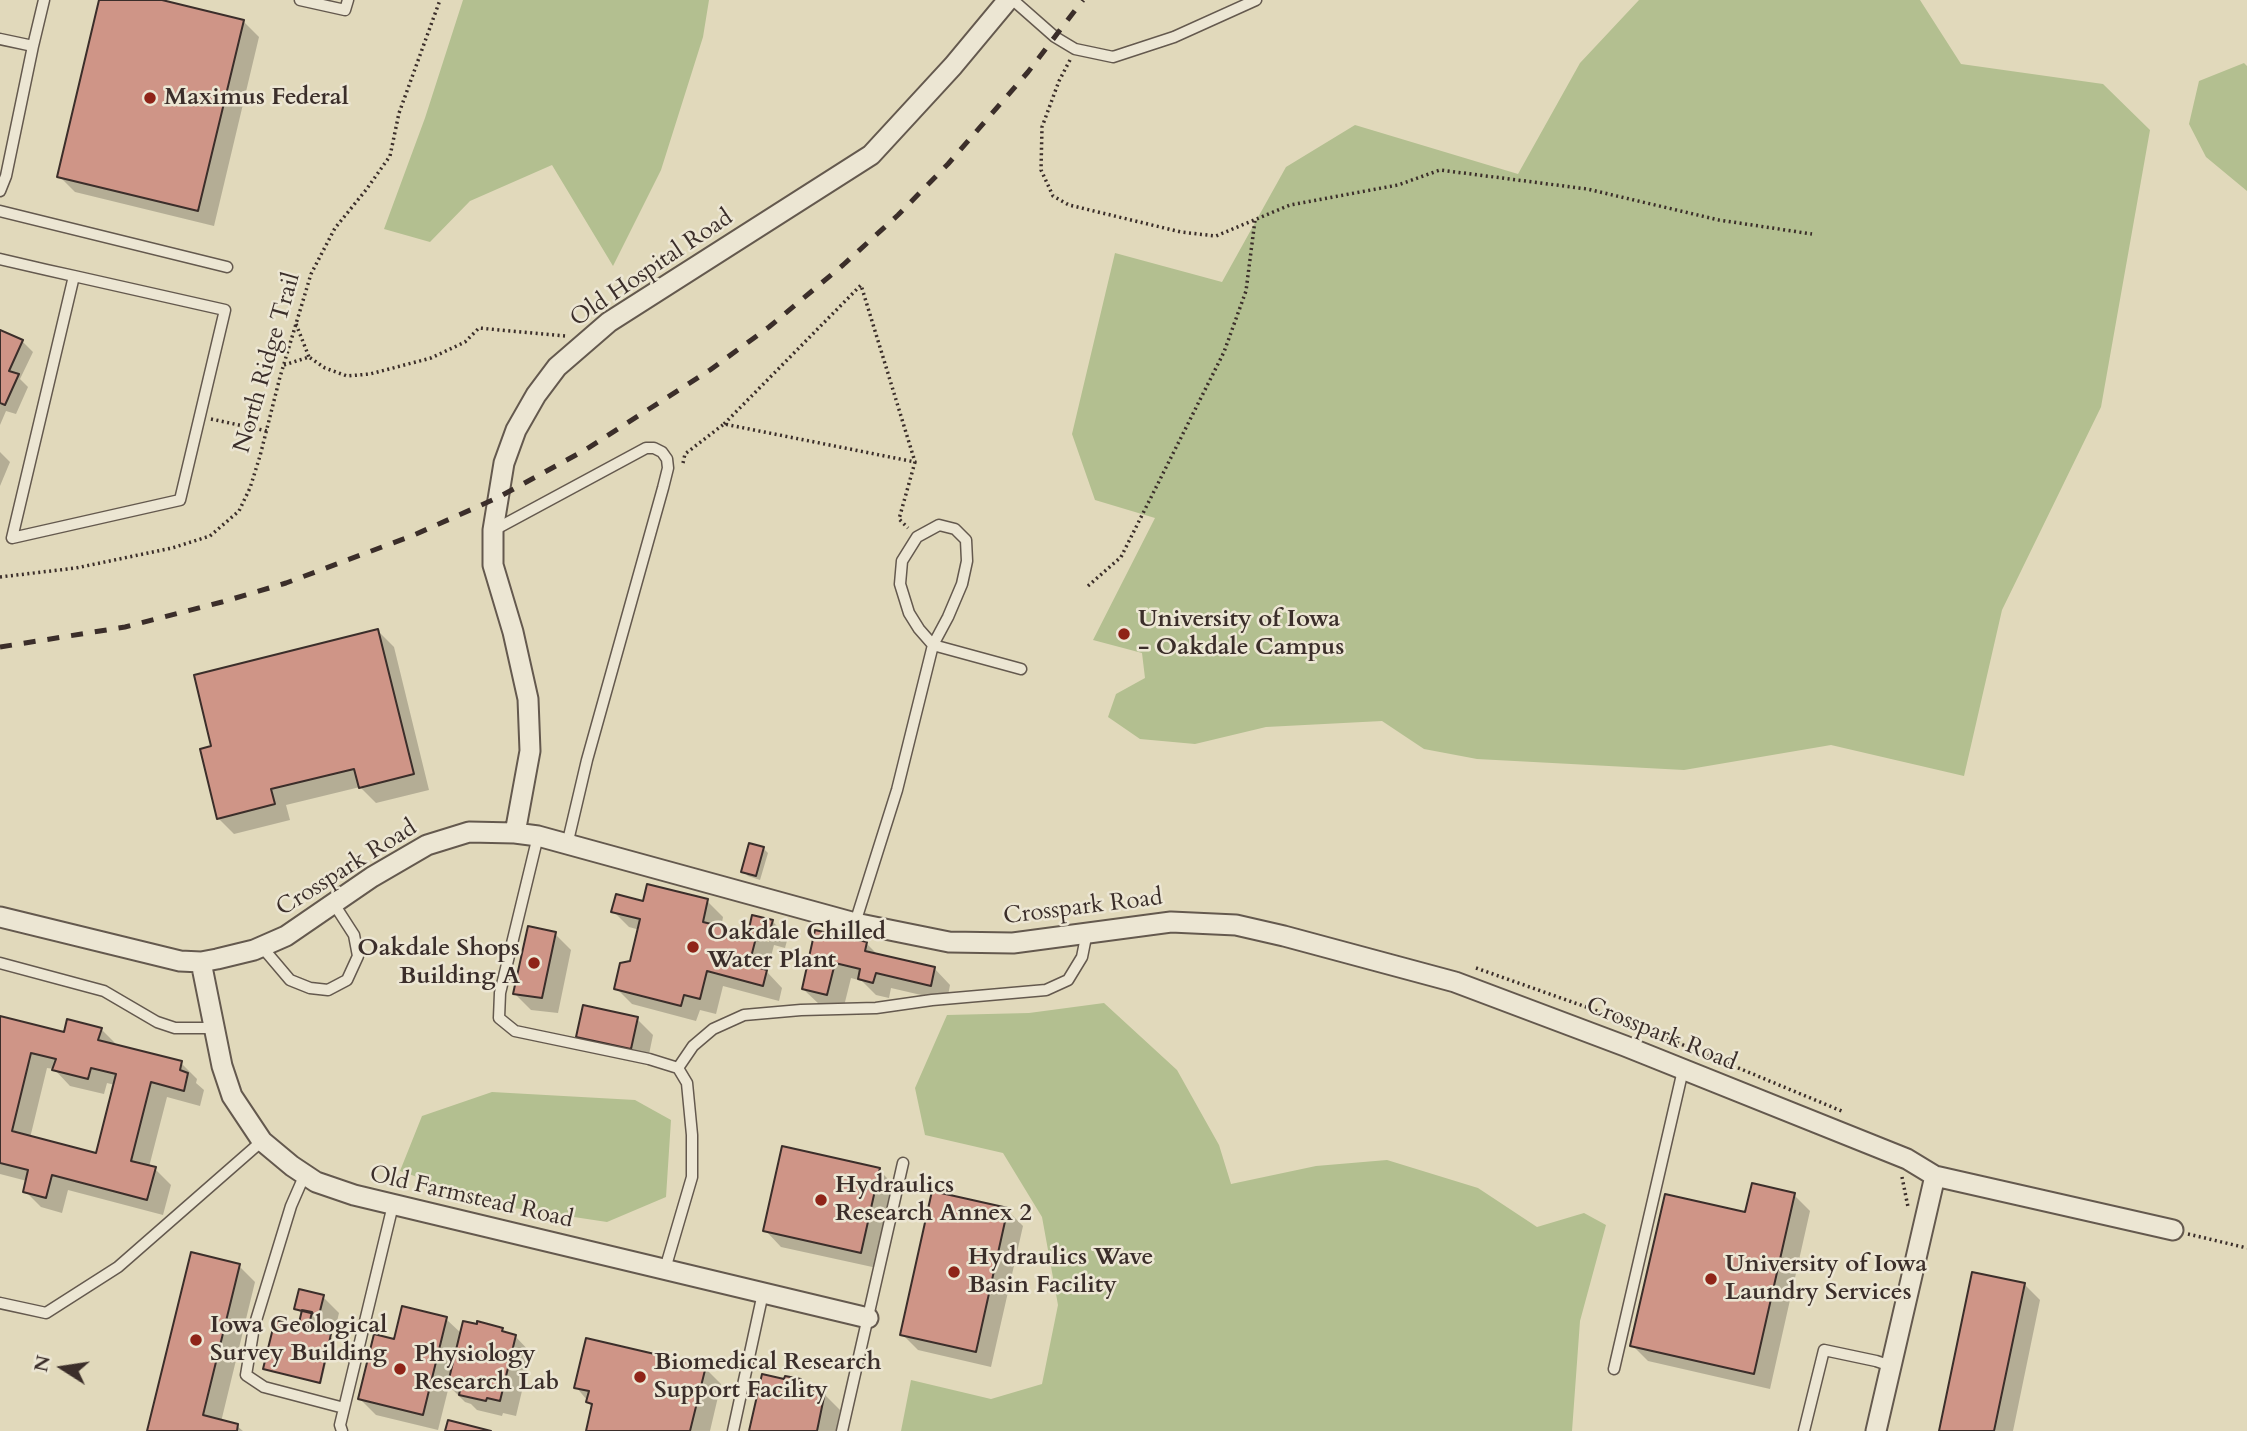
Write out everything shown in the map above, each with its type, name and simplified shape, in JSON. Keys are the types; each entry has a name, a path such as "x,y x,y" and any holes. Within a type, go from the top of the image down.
{"street":[{"name":"Old Hospital Road","path":"514,833 530,751 528,699 513,632 493,565 494,530 504,463 516,430 536,395 557,367 609,322 871,155 1011,0"},
{"name":"Crosspark Road","path":"0,917 180,961 201,962 262,947 286,936 372,877 427,845 469,832 538,836 855,923 949,943 1013,943 1171,922 1236,925 1455,982 1907,1159 1934,1176 2173,1230"},
{"name":"Old Farmstead Road","path":"201,962 222,1066 232,1096 261,1141 316,1182 393,1205 867,1318"},
{"path":"1876,1431 1934,1176"}],"lane":[{"path":"0,191 6,176 44,0"},
{"path":"300,0 345,10 348,0"},
{"path":"1011,0 1055,37 1075,49 1113,57 1174,37 1256,0"},
{"path":"0,39 33,46"},
{"path":"0,211 228,267"},
{"path":"0,259 225,310 180,500 12,538 74,276"},
{"path":"494,530 646,448 662,452 667,459 668,468 587,760 567,845"},
{"path":"855,923 897,790 933,645 962,584 967,561 966,540 956,529 939,525 917,537 902,561 900,584 909,613 919,629 933,645 1021,669"},
{"path":"538,836 500,993 499,1018 515,1031 649,1059 678,1068 687,1083 692,1135 692,1177 665,1269"},
{"path":"262,947 290,980 310,988 328,990 347,980 358,956 354,935 334,904"},
{"path":"678,1068 693,1046 713,1029 744,1015 876,1008 1045,990 1068,980 1082,957 1087,932"},
{"path":"0,963 104,991 157,1022 175,1028 214,1028"},
{"path":"1614,1369 1684,1070"},
{"path":"0,1303 46,1313 118,1267 261,1141"},
{"path":"842,1431 903,1163"},
{"path":"305,1174 291,1206 254,1327 246,1375 264,1387 344,1408"},
{"path":"342,1431 340,1425 393,1205"},
{"path":"733,1431 763,1293"},
{"path":"1804,1431 1824,1350 1891,1366"}],"path":[{"name":"North Ridge Trail","path":"0,577 76,568 172,548 210,537 239,511 250,488 311,274 335,228 390,156 399,113 440,0"},
{"path":"1075,49 1059,81 1042,127 1041,170 1053,196 1069,205 1181,232 1216,236 1290,205 1398,185 1440,170 1587,189 1719,220 1812,234"},
{"path":"1088,586 1121,557 1224,352 1246,291 1255,220"},
{"path":"682,467 685,454 724,424 861,285 915,462 899,519 917,537"},
{"path":"296,324 309,357 325,368 347,376 370,374 431,358 465,342 479,328 589,339"},
{"path":"284,365 309,357"},
{"path":"200,417 267,431"},
{"path":"724,424 915,462"},
{"path":"1455,982 1473,967 1510,979 1645,1028 1845,1112"},
{"path":"2173,1230 2247,1248"}],"green space":[{"path":"463,0 709,0 703,37 661,170 613,266 552,165 470,201 430,242 384,229 425,118"},
{"path":"1639,0 1920,0 1961,64 2103,84 2150,130 2101,407 2002,610 1964,776 1831,745 1684,770 1477,759 1424,749 1382,721 1266,727 1195,744 1140,739 1108,717 1116,694 1145,678 1142,653 1093,640 1155,518 1095,500 1072,434 1115,253 1222,282 1286,167 1355,125 1518,174 1580,63"},
{"path":"2244,63 2247,66 2247,191 2206,157 2189,124 2199,81"},
{"path":"1104,1003 1177,1070 1219,1145 1231,1184 1316,1166 1387,1160 1478,1188 1537,1227 1584,1213 1606,1225 1580,1321 1572,1431 901,1431 911,1380 991,1399 1042,1384 1058,1305 1042,1217 1003,1153 925,1135 915,1088 947,1015 1029,1013"},
{"path":"492,1092 635,1100 671,1120 666,1197 607,1222 501,1206 400,1171 422,1116"}],"building":[{"name":"Maximus Federal","path":"99,0 162,0 244,20 198,211 57,177"},
{"path":"0,330 23,340 9,371 19,374 5,405 0,403"},
{"path":"378,629 414,774 359,788 354,769 271,789 275,804 217,819 200,749 211,746 194,675"},
{"path":"749,843 764,847 756,876 741,872"},
{"name":"Oakdale Chilled Water Plant","path":"647,884 708,899 703,922 748,933 752,915 773,920 769,933 758,930 749,965 767,970 763,986 707,971 700,999 684,995 681,1006 614,989 620,963 630,961 640,919 611,912 616,894 643,901"},
{"name":"Oakdale Shops Building A","path":"528,926 556,932 542,998 513,994"},
{"path":"815,930 867,942 865,951 935,967 931,986 876,973 873,983 858,979 860,969 835,963 827,995 802,989"},
{"path":"583,1005 638,1017 631,1049 576,1037"},
{"path":"0,1016 64,1032 67,1019 102,1028 98,1040 182,1061 180,1070 188,1073 184,1091 151,1082 131,1161 156,1167 147,1200 52,1175 46,1198 23,1192 28,1170 0,1163","holes":["31,1053 56,1059 52,1070 88,1079 91,1068 116,1074 96,1153 12,1131"]},
{"name":"Hydraulics Research Annex 2","path":"782,1146 880,1168 861,1253 763,1231"},
{"name":"University of Iowa Laundry Services","path":"1752,1183 1795,1193 1754,1374 1630,1346 1665,1194 1745,1212"},
{"name":"Hydraulics Wave Basin Facility","path":"932,1191 1008,1208 976,1352 900,1335"},
{"name":"Iowa Geological Survey Building","path":"191,1252 240,1264 203,1415 238,1424 237,1431 147,1431"},
{"path":"1972,1272 2025,1283 1994,1431 1939,1431"},
{"path":"299,1289 324,1295 319,1315 294,1309"},
{"name":"Physiology Research Lab","path":"402,1306 447,1317 423,1415 358,1399 374,1334 394,1339"},
{"path":"302,1310 312,1312 308,1329 331,1334 320,1383 263,1369 275,1320 298,1327"},
{"path":"463,1321 477,1324 477,1321 503,1328 502,1331 516,1335 500,1401 459,1395 460,1390 447,1387"},
{"name":"Biomedical Research Support Facility","path":"586,1338 706,1366 690,1431 586,1431 592,1404 586,1402 589,1391 574,1388"},
{"path":"762,1374 784,1379 785,1376 801,1379 800,1387 825,1392 817,1431 749,1431"},
{"path":"448,1420 491,1431 445,1431"}],"railway":[{"path":"0,647 125,627 286,583 414,535 497,498 585,450 710,370 769,327 843,265 948,164 1028,72 1083,0"}],"place":[{"name":"Maximus Federal","path":"150,98"},
{"name":"University of Iowa - Oakdale Campus","path":"1124,634"},
{"name":"Oakdale Chilled Water Plant","path":"693,947"},
{"name":"Oakdale Shops Building A","path":"534,963"},
{"name":"Hydraulics Research Annex 2","path":"821,1200"},
{"name":"Hydraulics Wave Basin Facility","path":"954,1272"},
{"name":"University of Iowa Laundry Services","path":"1711,1279"},
{"name":"Iowa Geological Survey Building","path":"196,1340"},
{"name":"Physiology Research Lab","path":"400,1369"},
{"name":"Biomedical Research Support Facility","path":"640,1377"}]}
